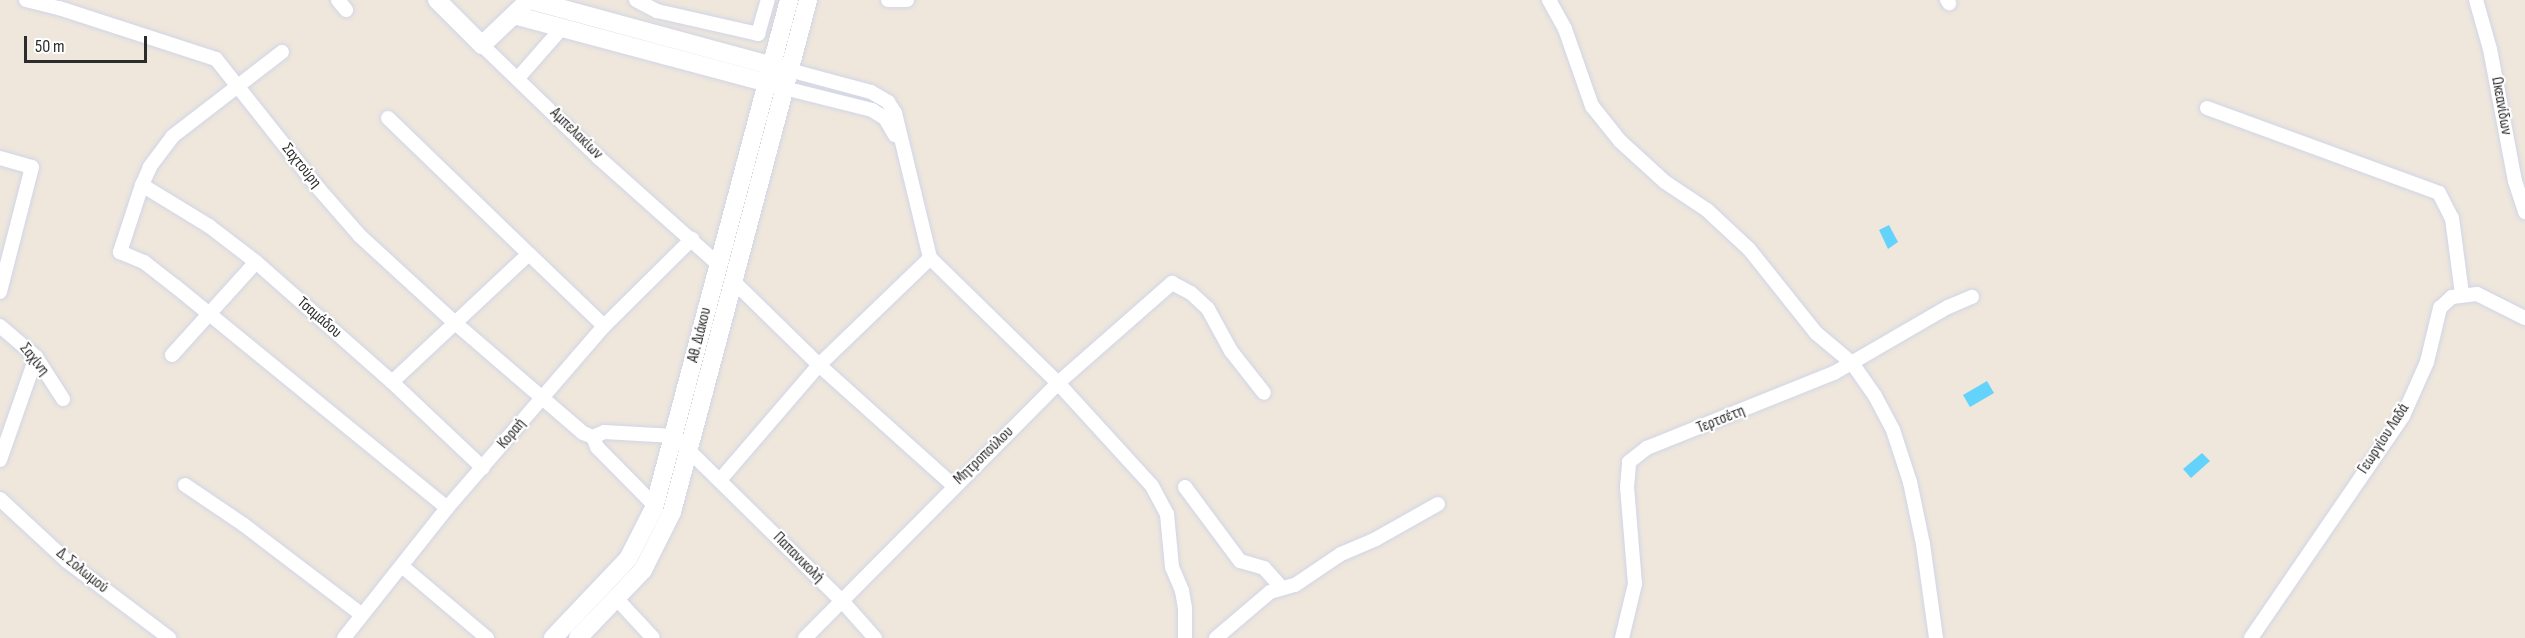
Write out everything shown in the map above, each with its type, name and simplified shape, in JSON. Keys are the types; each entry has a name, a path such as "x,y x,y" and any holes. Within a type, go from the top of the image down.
{"street":[{"name":"Σαχτούρη","path":"26,0 59,8 216,59 360,236 454,322 544,397 583,433 593,437 597,447 655,506"},
{"name":"Αμπελακίων","path":"437,0 599,158 718,264"},
{"path":"482,45 530,0 786,79 872,110 885,118 904,150 930,258 1058,383 1152,486 1167,514 1172,567 1182,591 1185,608 1185,638"},
{"path":"636,0 657,11 758,34 768,0"},
{"name":"Αθ. Διάκου","path":"553,638 628,559 655,506 789,0"},
{"name":"Αθ. Διάκου","path":"578,638 643,570 672,512 808,0"},
{"path":"888,0 907,0"},
{"path":"1550,0 1565,29 1592,106 1620,141 1665,182 1707,210 1749,249 1816,333 1852,363 1875,396 1893,430 1910,482 1923,544 1936,638"},
{"name":"Ωκεανίδων","path":"2476,0 2490,49 2515,181 2525,212"},
{"path":"514,15 562,28 769,74"},
{"path":"518,78 562,28"},
{"path":"282,52 238,87 192,119 173,136 150,167 120,252 144,262 447,508"},
{"path":"2207,108 2439,193 2452,218 2462,294 2476,294 2488,298 2525,318"},
{"path":"388,118 604,326"},
{"path":"0,158 32,167 0,292"},
{"name":"Τσαμάδου","path":"142,185 209,226 256,262 392,382 483,468"},
{"name":"Κοραή","path":"344,638 403,567 447,508 604,326 692,239"},
{"path":"392,382 529,254"},
{"path":"720,480 819,365 930,258"},
{"path":"172,355 256,262"},
{"path":"733,281 819,365 954,486"},
{"name":"Μητροπούλου","path":"805,638 1058,383 1172,283 1191,293 1208,309 1231,351 1264,393"},
{"name":"Γεωργίου Λαδά","path":"2251,638 2403,416 2427,362 2440,308 2452,297 2462,294"},
{"name":"Τερτσέτη","path":"1622,638 1635,584 1627,487 1629,462 1647,448 1809,385 1972,297"},
{"name":"Σαχίνη","path":"0,326 36,357 63,399"},
{"path":"0,460 36,357"},
{"path":"593,437 604,432 674,436"},
{"name":"Παπανικολή","path":"674,436 843,602 875,638"},
{"path":"185,485 244,525 362,615"},
{"path":"1185,487 1240,561 1264,568 1282,588"},
{"name":"Δ. Σολωμού","path":"0,499 67,561 169,638"},
{"path":"1216,638 1270,592 1295,585 1341,554 1376,539 1438,504"},
{"path":"403,567 487,638"},
{"path":"616,598 654,638"}],"water":[{"path":"1889,225 1898,242 1888,249 1879,230"},
{"path":"1987,381 1994,393 1970,407 1963,395"},
{"path":"2202,453 2210,461 2191,478 2183,469"}]}
